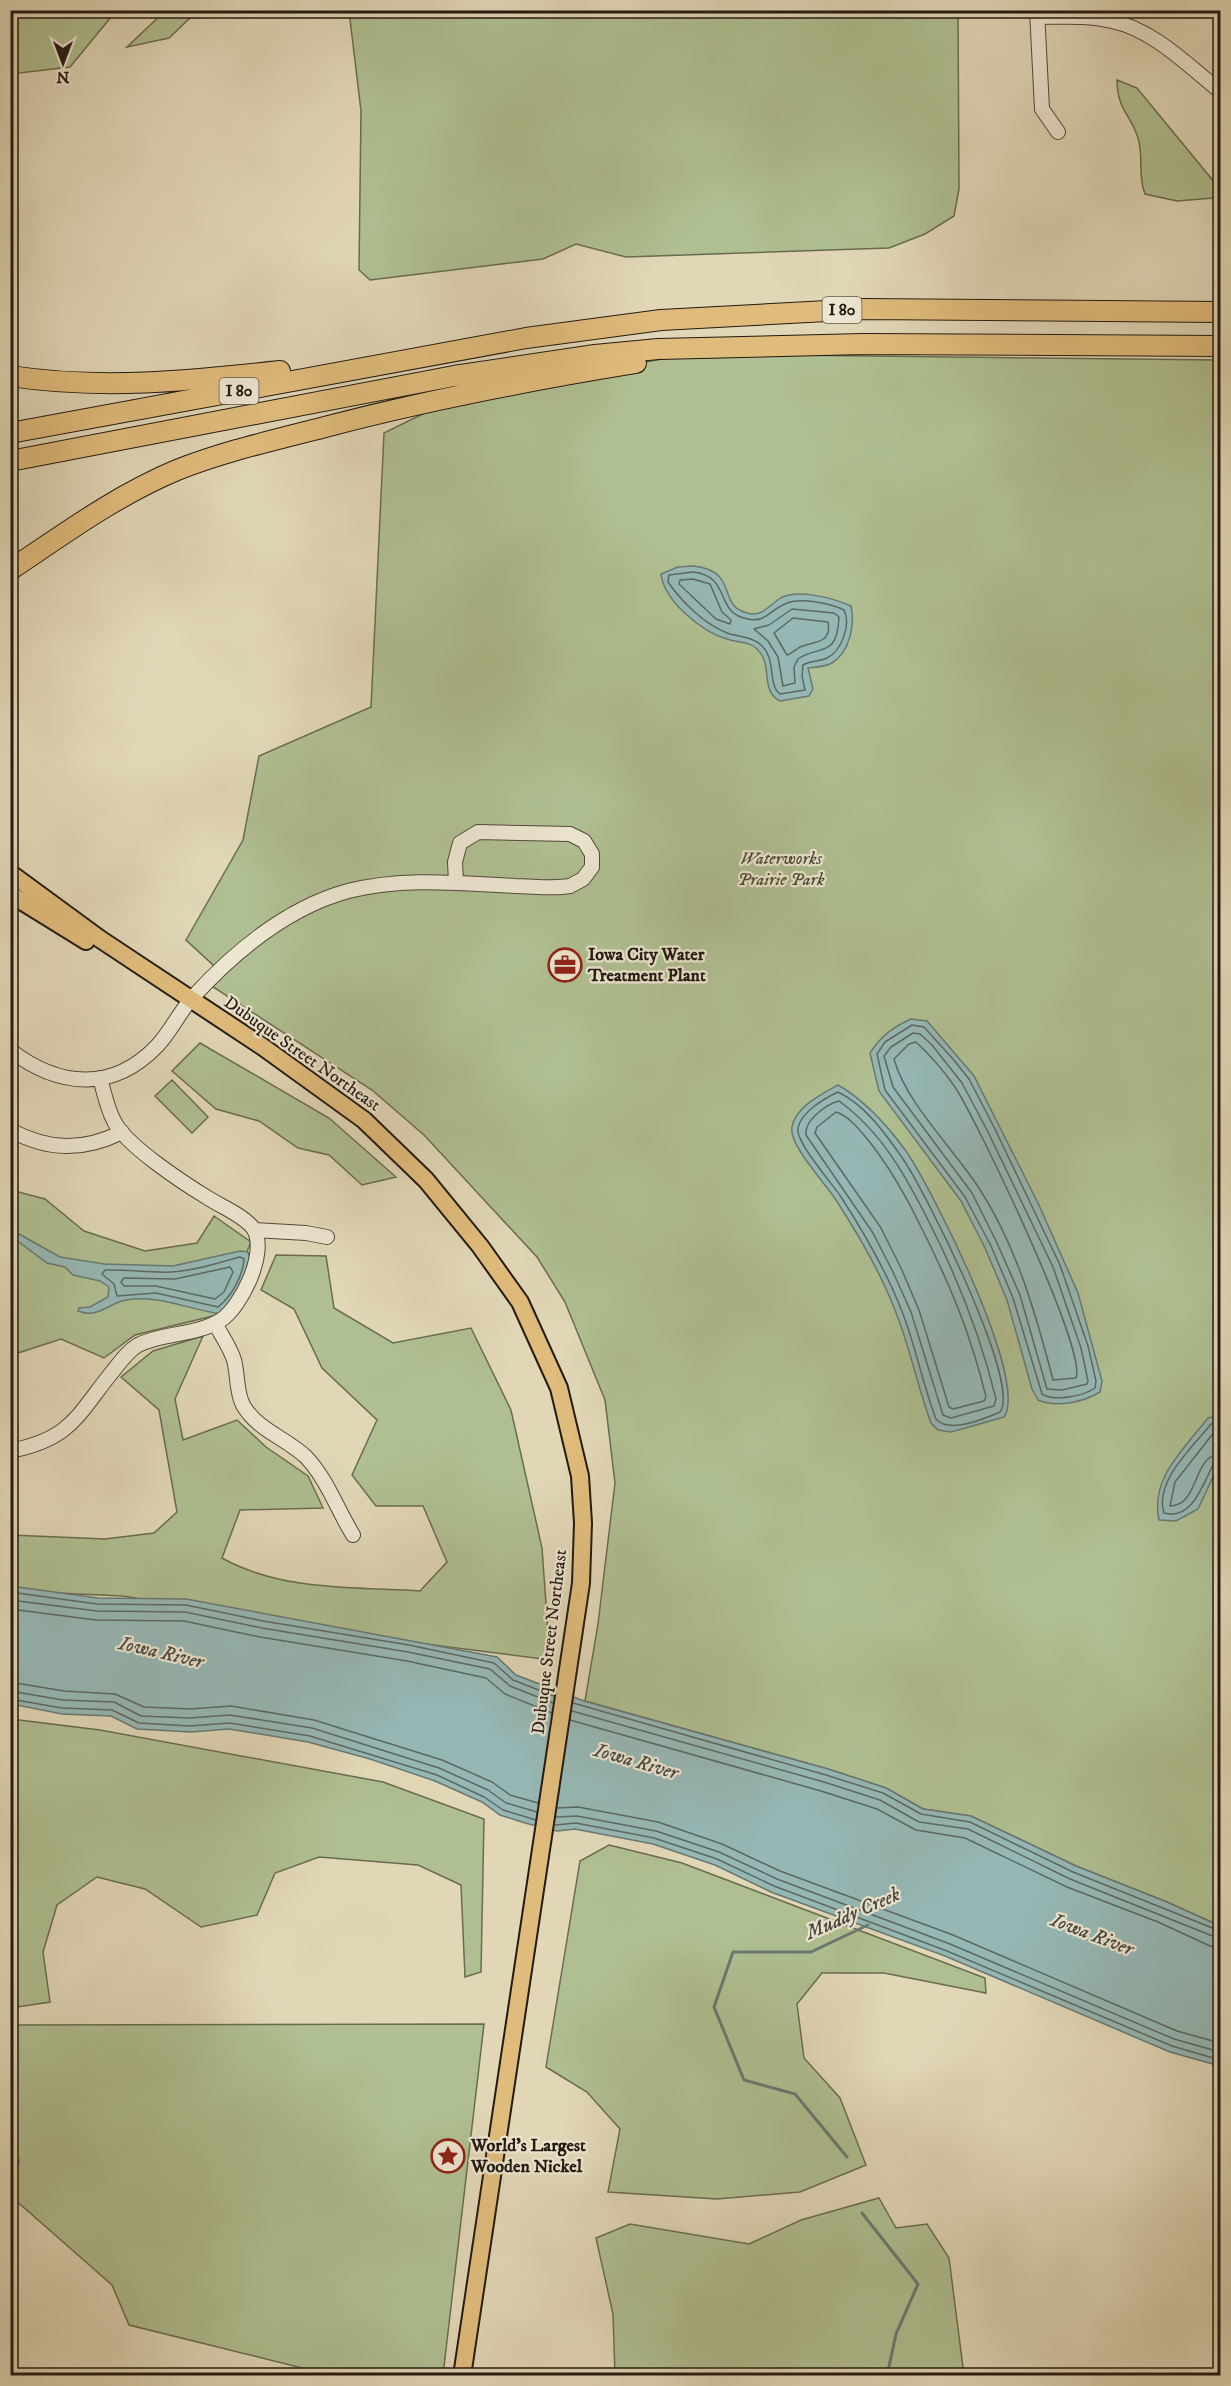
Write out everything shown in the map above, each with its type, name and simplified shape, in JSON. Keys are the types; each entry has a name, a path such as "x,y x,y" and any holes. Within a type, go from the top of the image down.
{"highway":[{"name":"I 80","path":"10,433 467,348 661,320 764,313 965,308 1221,312"},
{"name":"I 80","path":"10,461 465,375 595,355 658,349 863,344 1221,346"},
{"path":"10,376 84,383 156,383 327,366 467,348"},
{"path":"10,570 113,502 176,471 222,453 385,411 481,390 679,356 753,348"}],"main road":[{"name":"Dubuque Street Northeast","path":"10,873 100,939 263,1047 364,1120 426,1180 502,1274 520,1302 559,1388 580,1476 583,1566 462,2376"},
{"path":"10,894 97,948 183,995"}],"street":[{"path":"1058,132 1042,109 1037,14 1089,17 1130,26 1150,36 1221,92"},
{"path":"10,1050 29,1064 50,1075 76,1080 100,1078 126,1069 147,1055 164,1038 183,995 275,924 308,906 347,892 396,882 570,886 583,879 592,867 592,854 584,841 570,834 478,832 460,843 455,862 456,882"},
{"path":"10,1451 35,1446 65,1431 83,1413 127,1354 137,1346 223,1320 233,1308 250,1277 258,1252 254,1230 241,1218 168,1172 122,1132 114,1122 100,1078"},
{"path":"10,1130 40,1143 66,1147 87,1146 122,1132"},
{"path":"254,1230 306,1233 327,1237"},
{"path":"215,1323 233,1358 240,1398 244,1407 265,1428 304,1456 319,1472 338,1511 353,1535"}],"green space":[{"path":"166,10 242,11 239,16 190,18 169,38 127,47"},
{"path":"10,11 116,11 70,67 11,74"},
{"path":"349,11 958,11 959,189 954,216 925,234 889,248 626,257 576,244 543,259 370,280 359,270 361,111"},
{"path":"1117,80 1137,88 1215,183 1213,198 1177,201 1145,194 1137,133 1120,100"},
{"name":"Waterworks Prairie Park","path":"691,354 1220,360 1220,1926 1076,1866 971,1816 923,1809 886,1788 828,1769 585,1701 598,1624 615,1483 605,1400 565,1302 537,1257 424,1135 372,1090 207,983 216,975 213,965 186,940 243,840 259,756 371,707 384,433 463,394"},
{"path":"200,1043 329,1118 396,1177 362,1185 329,1155 298,1148 259,1121 216,1109 172,1071"},
{"path":"172,1080 208,1117 192,1133 155,1096"},
{"path":"11,1190 45,1199 84,1231 145,1251 197,1243 214,1216 251,1242 221,1314 135,1335 104,1358 61,1339 15,1354 11,1358"},
{"path":"276,1255 326,1256 334,1308 393,1343 471,1328 511,1410 542,1548 550,1660 363,1636 123,1596 11,1591 11,1535 105,1539 154,1533 177,1512 159,1410 121,1377 153,1351 203,1336 175,1399 183,1440 237,1420 266,1447 308,1476 323,1508 240,1510 222,1558 268,1577 293,1582 343,1588 420,1591 447,1562 423,1506 376,1506 352,1475 377,1420 322,1368 294,1309 261,1290"},
{"path":"11,1719 100,1730 383,1782 484,1819 481,1972 465,1977 461,1885 418,1865 319,1857 275,1873 257,1915 201,1927 145,1889 97,1877 57,1905 43,1952 50,2002 11,2008"},
{"path":"609,1845 682,1863 985,1978 986,1993 884,1973 822,1973 797,2004 804,2058 840,2098 866,2165 800,2192 717,2199 608,2192 620,2129 587,2092 546,2067 580,1861"},
{"path":"484,2024 443,2375 330,2375 129,2325 112,2285 13,2198 19,2160 11,2159 11,2025"},
{"path":"879,2198 896,2228 927,2224 949,2258 964,2375 615,2375 613,2314 596,2238 630,2224 749,2244 801,2220"}],"water":[{"path":"693,566 708,569 717,574 723,581 732,603 747,613 757,614 779,599 795,594 825,597 851,606 852,621 847,645 832,663 808,668 813,689 809,696 780,701 770,690 765,662 757,649 707,630 677,605 669,595 661,574 678,567"},
{"path":"911,1019 927,1021 974,1076 1038,1203 1078,1293 1102,1381 1100,1392 1093,1396 1061,1404 1038,1400 1032,1389 1007,1300 985,1248 961,1201 879,1091 870,1053 888,1033"},
{"path":"838,1085 867,1106 891,1132 906,1151 936,1203 974,1284 991,1327 1003,1365 1008,1397 1004,1417 951,1432 938,1430 931,1423 903,1331 878,1272 845,1214 809,1164 792,1134 794,1120 798,1113 817,1097"},
{"path":"10,1229 60,1257 104,1264 173,1266 240,1251 248,1252 250,1269 238,1294 221,1314 150,1299 126,1300 98,1312 85,1313 78,1311 79,1308 90,1307 108,1297 109,1287 100,1281 73,1275 65,1267 47,1263 11,1236"},
{"path":"1220,1416 1220,1462 1198,1509 1176,1521 1159,1520 1159,1491 1171,1465 1208,1418"},
{"name":"Iowa River","path":"10,1586 98,1598 186,1599 497,1657 516,1675 584,1701 828,1769 886,1788 923,1809 971,1816 1076,1866 1220,1926 1220,2066 1170,2052 945,1956 771,1892 715,1865 653,1844 575,1829 557,1831 525,1823 500,1815 482,1802 435,1781 370,1759 308,1742 229,1729 191,1732 137,1729 111,1716 62,1714 11,1704"}],"waterway":[{"name":"Muddy Creek","path":"847,2157 795,2094 744,2080 714,2007 733,1952 811,1952 868,1925"},
{"name":"Muddy Creek","path":"862,2213 918,2284 896,2334 887,2376"}],"place":[{"name":"Iowa City Water Treatment Plant","path":"565,965"},
{"name":"World’s Largest Wooden Nickel","path":"448,2156"}]}
